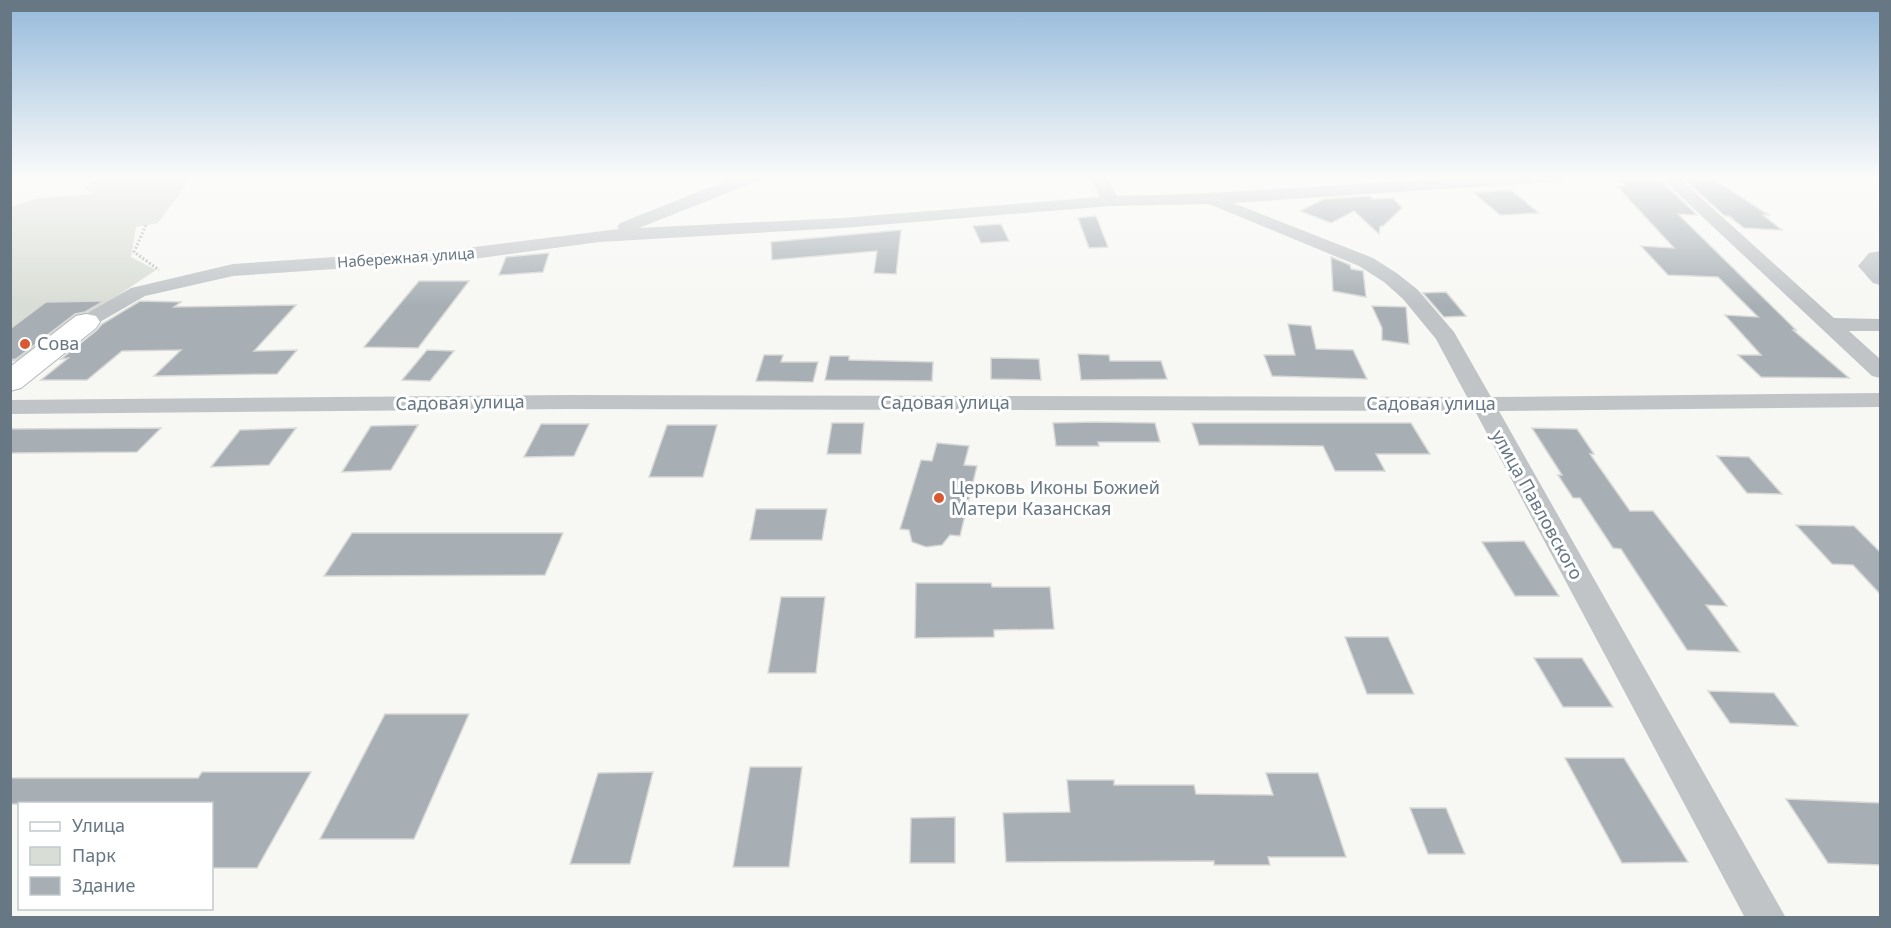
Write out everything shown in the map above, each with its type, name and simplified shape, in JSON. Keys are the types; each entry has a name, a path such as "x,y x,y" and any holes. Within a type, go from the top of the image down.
{"street":[{"path":"600,236 645,219"},
{"name":"Набережная улица","path":"86,322 138,292 233,270 466,255 600,236 887,219"},
{"name":"улица Павловского","path":"1259,219 1366,262 1405,286 1446,338 1766,918"},
{"path":"1714,219 1881,371"},
{"path":"1881,257 1876,257 1868,266 1881,279"},
{"path":"10,382 86,322"},
{"path":"1829,324 1881,325"},
{"name":"Садовая улица","path":"10,407 567,402 1481,404 1881,400"}],"path":[{"path":"138,292 159,270 134,252 146,225"}],"green space":[{"path":"10,219 161,219 158,223 136,227 131,257 156,270 22,359 11,362"}],"building":[{"path":"1078,219 1097,219 1108,247 1089,248"},
{"path":"1321,219 1338,219 1331,223"},
{"path":"1363,219 1390,219 1380,226 1379,234"},
{"path":"1648,219 1683,219 1796,330 1793,330 1849,378 1761,377 1738,355 1761,355 1725,315 1758,317 1718,277 1668,275 1641,246 1674,248"},
{"path":"1733,219 1768,219 1782,230 1744,228"},
{"path":"1001,224 1009,241 981,243 973,226"},
{"path":"901,230 896,274 874,273 877,251 772,260 771,242"},
{"path":"549,253 543,272 499,275 506,257"},
{"path":"1331,257 1350,265 1351,269 1363,271 1366,297 1333,291"},
{"path":"419,281 469,281 418,348 364,347"},
{"path":"1446,292 1466,316 1444,317 1423,293"},
{"name":"Сова","path":"104,301 85,312 75,314 16,359 10,360 10,329 46,302"},
{"path":"140,301 181,302 174,307 296,305 254,351 297,350 277,374 154,376 181,350 122,351 87,380 41,380 68,358 61,359 102,324"},
{"path":"1372,306 1406,307 1409,344 1382,340 1382,328"},
{"path":"1288,324 1311,326 1316,349 1353,350 1367,379 1272,376 1264,355 1295,355"},
{"path":"427,350 454,351 430,381 402,380"},
{"path":"1078,354 1109,355 1110,361 1161,361 1167,379 1081,380"},
{"path":"764,355 783,355 781,362 818,362 813,382 756,381"},
{"path":"830,356 849,356 849,360 933,362 932,381 825,380"},
{"path":"991,358 1039,359 1041,380 991,379"},
{"path":"832,423 864,423 861,454 827,454"},
{"path":"1053,423 1155,423 1160,442 1098,442 1099,446 1056,446"},
{"path":"1192,423 1411,423 1430,454 1376,454 1385,471 1335,471 1323,446 1199,445"},
{"path":"541,424 589,424 574,456 524,457"},
{"path":"418,425 391,470 342,472 371,426"},
{"path":"667,425 717,425 703,477 649,477"},
{"path":"161,428 137,452 10,453 10,429"},
{"path":"296,428 269,465 211,467 240,430"},
{"path":"1532,428 1577,429 1594,454 1590,454 1630,511 1653,511 1727,606 1706,605 1740,652 1687,650 1621,549 1613,548 1580,498 1573,498 1558,475 1562,475"},
{"name":"Церковь Иконы Божией Матери Казанская","path":"937,443 969,446 964,465 977,466 960,536 950,535 942,545 926,547 912,542 909,530 900,529 921,460 932,461"},
{"path":"1717,456 1749,457 1782,494 1747,493"},
{"path":"756,509 827,509 822,540 750,540"},
{"path":"1796,525 1854,526 1881,553 1881,595 1853,565 1832,564"},
{"path":"352,533 563,533 545,575 324,576"},
{"path":"1524,541 1559,596 1515,596 1482,542"},
{"path":"916,583 991,583 992,587 1050,587 1054,629 994,630 994,637 915,638"},
{"path":"781,597 825,597 816,673 768,673"},
{"path":"1345,637 1388,637 1414,694 1367,694"},
{"path":"1534,658 1582,658 1613,707 1563,707"},
{"path":"1708,691 1774,693 1798,726 1730,723"},
{"path":"385,714 469,714 414,839 320,839"},
{"path":"1565,758 1624,758 1688,862 1622,863"},
{"path":"750,767 802,767 789,867 733,867"},
{"path":"202,772 311,772 257,868 213,868 213,802 18,802 18,804 10,804 10,778 198,778"},
{"path":"653,772 630,864 570,864 598,773"},
{"path":"1266,773 1318,773 1346,857 1268,857 1270,865 1214,865 1214,861 1006,862 1003,813 1070,812 1067,780 1114,780 1114,785 1194,785 1196,794 1273,795"},
{"path":"1786,799 1881,803 1881,865 1828,863"},
{"path":"1410,808 1446,808 1465,854 1428,854"},
{"path":"955,817 955,863 910,863 911,818"}],"place":[{"name":"Сова","path":"25,344"},
{"name":"Церковь Иконы Божией Матери Казанская","path":"939,498"}]}
